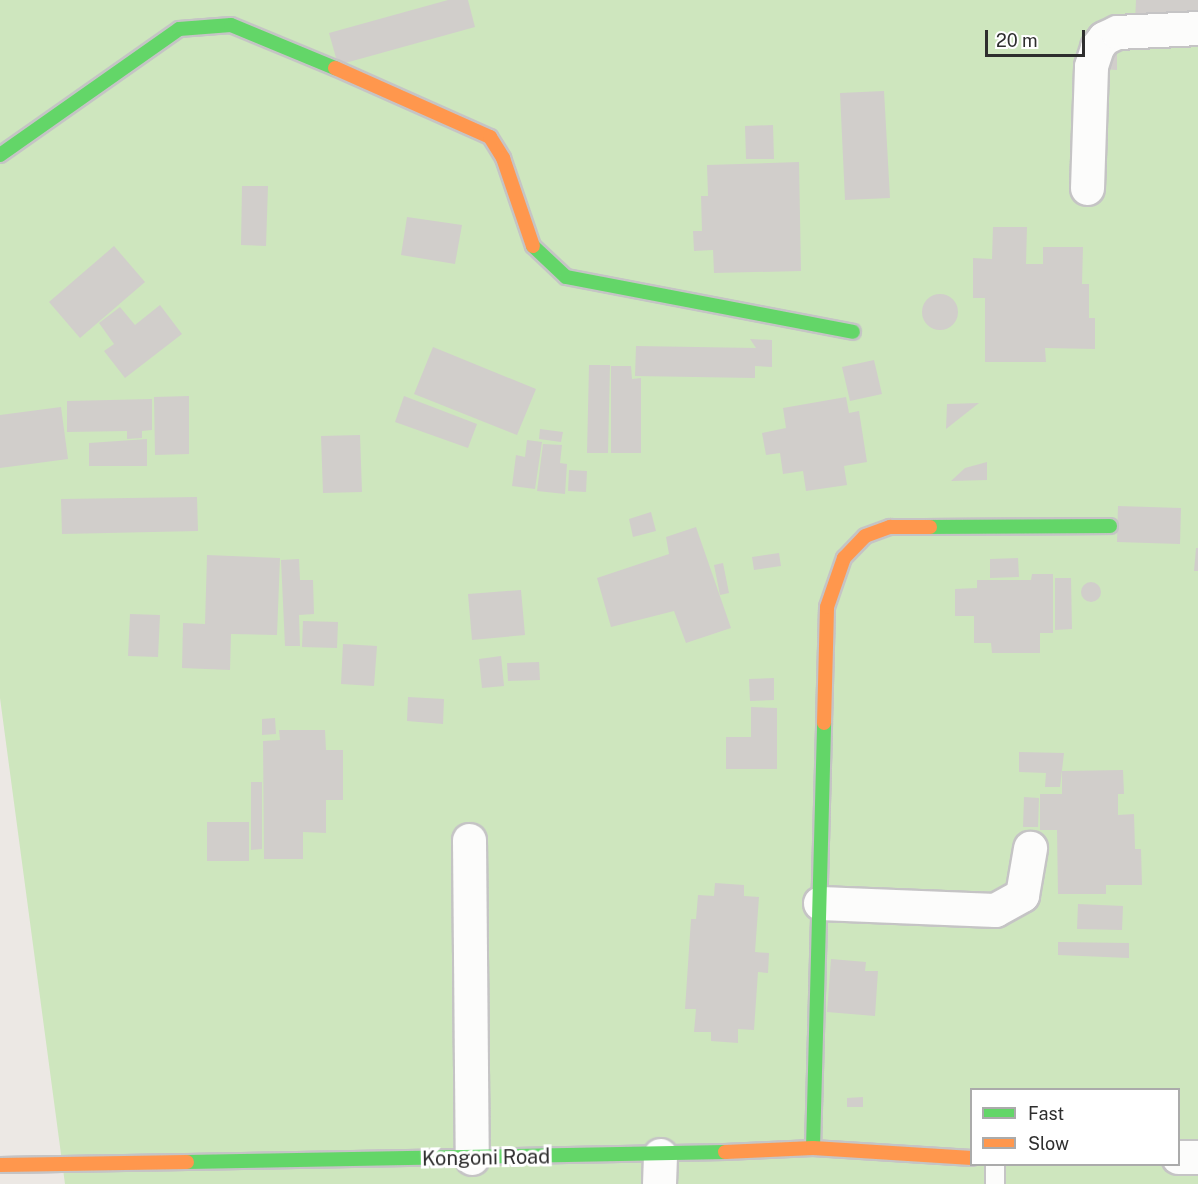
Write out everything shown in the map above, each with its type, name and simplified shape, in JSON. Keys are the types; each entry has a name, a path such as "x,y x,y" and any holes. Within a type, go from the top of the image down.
{"street":[{"path":"0,155 179,29 231,25 468,124 490,137 502,158 533,246 566,277 853,332"},
{"path":"1087,188 1091,66 1097,47 1104,38 1117,33 1198,28"},
{"path":"813,1148 827,606 844,558 865,536 890,527 1110,526"},
{"path":"469,840 472,1158"},
{"path":"820,903 995,910 1022,895 1030,848"},
{"name":"Kongoni Road","path":"0,1165 472,1158 660,1170 813,1148 970,1158"},
{"path":"1180,1157 1198,1157"}],"lane":[{"path":"995,1166 995,1184"}],"green space":[{"path":"0,0 1198,0 1198,1184 65,1184 0,698"}],"building":[{"path":"448,0 468,0 475,27 338,65 329,33"},
{"path":"1136,0 1198,0 1198,20 1135,22"},
{"path":"1103,49 1117,50 1117,70 1102,69"},
{"path":"884,91 890,198 845,200 840,93"},
{"path":"773,125 774,159 746,159 745,126"},
{"path":"799,162 801,271 714,273 713,250 694,251 693,231 702,231 701,196 708,196 707,165"},
{"path":"242,186 268,186 266,246 241,245"},
{"path":"407,217 462,225 455,264 401,255"},
{"path":"993,227 1027,227 1026,264 1043,264 1043,247 1083,247 1082,284 1089,284 1089,318 1095,318 1095,349 1045,348 1046,362 985,362 985,298 973,298 973,258 992,259"},
{"path":"114,246 145,282 80,338 49,302"},
{"path":"940,294 953,299 958,312 953,325 940,330 927,325 922,312 927,299"},
{"path":"160,305 182,334 125,378 104,351 114,344 99,323 120,307 135,325"},
{"path":"750,339 772,340 772,367 755,366 755,378 635,376 636,346 756,348"},
{"path":"433,347 536,389 517,435 414,394"},
{"path":"874,360 882,394 850,401 842,367"},
{"path":"589,365 610,365 608,453 587,453"},
{"path":"611,366 631,366 632,379 641,378 641,453 611,453"},
{"path":"189,396 189,454 155,455 154,397"},
{"path":"404,396 477,424 468,448 395,422"},
{"path":"846,397 849,413 859,411 867,462 844,466 847,485 806,491 803,471 783,474 780,453 766,455 762,433 786,428 783,408"},
{"path":"152,399 152,430 142,431 142,438 127,439 127,431 67,432 67,401"},
{"path":"979,403 946,429 947,404"},
{"path":"61,407 68,459 0,468 0,415"},
{"path":"540,429 563,432 561,442 539,439"},
{"path":"360,435 362,492 323,493 321,436"},
{"path":"147,439 147,466 89,466 89,443"},
{"path":"527,440 542,442 535,489 512,486 516,455 525,457"},
{"path":"543,444 562,445 560,463 567,464 565,494 537,491"},
{"path":"987,462 987,480 951,481 965,468"},
{"path":"569,470 587,471 586,492 568,491"},
{"path":"197,497 198,531 62,534 61,499"},
{"path":"1118,506 1181,508 1180,544 1117,542"},
{"path":"651,512 656,531 633,537 629,519"},
{"path":"696,527 731,628 686,643 674,611 611,627 597,578 669,554 666,537"},
{"path":"1196,548 1198,548 1198,571 1194,571"},
{"path":"779,553 781,566 754,570 752,557"},
{"path":"207,555 280,558 277,635 231,634 230,670 182,668 183,623 205,624"},
{"path":"1018,558 1019,577 990,578 990,559"},
{"path":"299,559 300,580 313,580 314,614 299,615 300,646 285,646 281,560"},
{"path":"723,563 729,593 720,595 714,565"},
{"path":"1032,574 1053,574 1053,633 1040,633 1040,653 992,653 991,643 974,643 974,616 955,616 955,589 977,588 977,580 1031,580"},
{"path":"1055,578 1071,578 1072,629 1055,630"},
{"path":"1091,582 1098,585 1101,592 1098,599 1091,602 1084,599 1081,592 1084,585"},
{"path":"521,590 525,635 472,640 468,594"},
{"path":"130,614 160,615 158,657 128,656"},
{"path":"303,621 338,622 337,648 302,647"},
{"path":"343,644 377,646 374,686 341,684"},
{"path":"501,656 504,686 482,688 479,659"},
{"path":"539,662 540,680 508,681 507,663"},
{"path":"774,678 774,700 750,701 749,679"},
{"path":"408,697 444,699 443,724 407,721"},
{"path":"751,707 777,708 777,769 726,769 726,737 751,737"},
{"path":"275,718 276,734 262,735 262,719"},
{"path":"279,730 325,730 326,750 343,750 343,800 326,800 326,833 303,832 303,859 264,859 263,741 280,740"},
{"path":"1019,752 1064,753 1060,787 1045,787 1046,773 1019,772"},
{"path":"1123,770 1124,794 1118,794 1118,815 1134,814 1135,849 1141,849 1142,885 1106,885 1106,894 1058,894 1057,830 1040,830 1040,794 1062,794 1062,771"},
{"path":"251,782 262,782 262,849 251,850"},
{"path":"1024,797 1039,798 1038,827 1023,827"},
{"path":"207,822 249,822 249,861 207,861"},
{"path":"715,883 744,885 744,896 759,897 755,952 769,953 768,973 758,972 754,1030 738,1029 738,1043 711,1041 711,1032 694,1032 696,1009 685,1009 691,919 696,919 698,895 714,896"},
{"path":"1078,904 1123,906 1122,930 1077,929"},
{"path":"1058,942 1129,943 1129,958 1058,955"},
{"path":"831,959 866,962 865,971 878,971 875,1016 827,1012"},
{"path":"863,1097 863,1107 847,1107 847,1098"}],"traffic: fast":[{"path":"0,155 179,29 231,25 335,68"},
{"path":"533,246 566,277 853,332"},
{"path":"930,527 1110,526"},
{"path":"813,1148 824,723"},
{"path":"187,1162 725,1152"}],"traffic: slow":[{"path":"335,68 490,137 503,158 533,246"},
{"path":"824,723 827,607 844,558 865,536 890,527 930,527"},
{"path":"725,1152 813,1148 970,1158"},
{"path":"0,1165 187,1162"}]}
